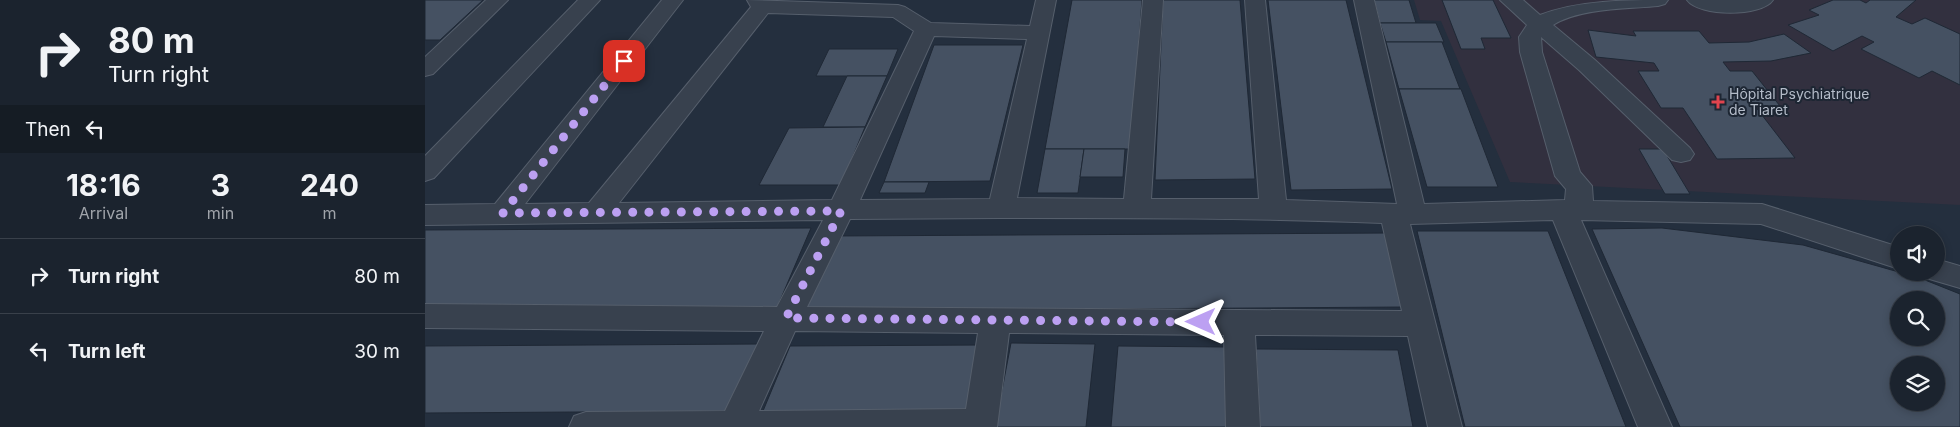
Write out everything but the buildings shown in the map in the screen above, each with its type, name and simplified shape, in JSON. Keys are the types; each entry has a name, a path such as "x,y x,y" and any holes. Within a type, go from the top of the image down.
{"street":[{"path":"425,69 498,0"},
{"path":"425,172 589,0"},
{"path":"503,213 673,0"},
{"path":"1001,208 1046,0"},
{"path":"1137,210 1153,0"},
{"path":"1255,0 1273,209"},
{"path":"1364,0 1421,324 1445,427"},
{"path":"1510,0 1587,65 1681,154"},
{"path":"1655,427 1571,210 1579,186 1568,176 1531,52 1530,37 1537,24 1551,16 1585,8 1658,0"},
{"path":"1697,0 1723,7 1754,4 1763,0"},
{"path":"597,212 760,4 896,6 926,28 1040,33"},
{"path":"735,426 786,318 841,211 926,28"},
{"path":"425,215 1001,208 1273,209 1403,214 1571,210 1762,214 1890,255"},
{"path":"1945,273 1960,277"},
{"path":"425,316 1421,324"},
{"path":"587,427 980,425 995,321"},
{"path":"1239,323 1243,427"}],"shaded area":[{"name":"Hôpital Psychiatrique de Tiaret","path":"1414,0 1960,0 1960,205 1510,182 1441,21 1420,20"}],"place":[{"name":"Hôpital Psychiatrique de Tiaret","path":"1718,102"}],"route":[{"path":"624,61 503,213 841,211 786,318 1201,322"}]}
